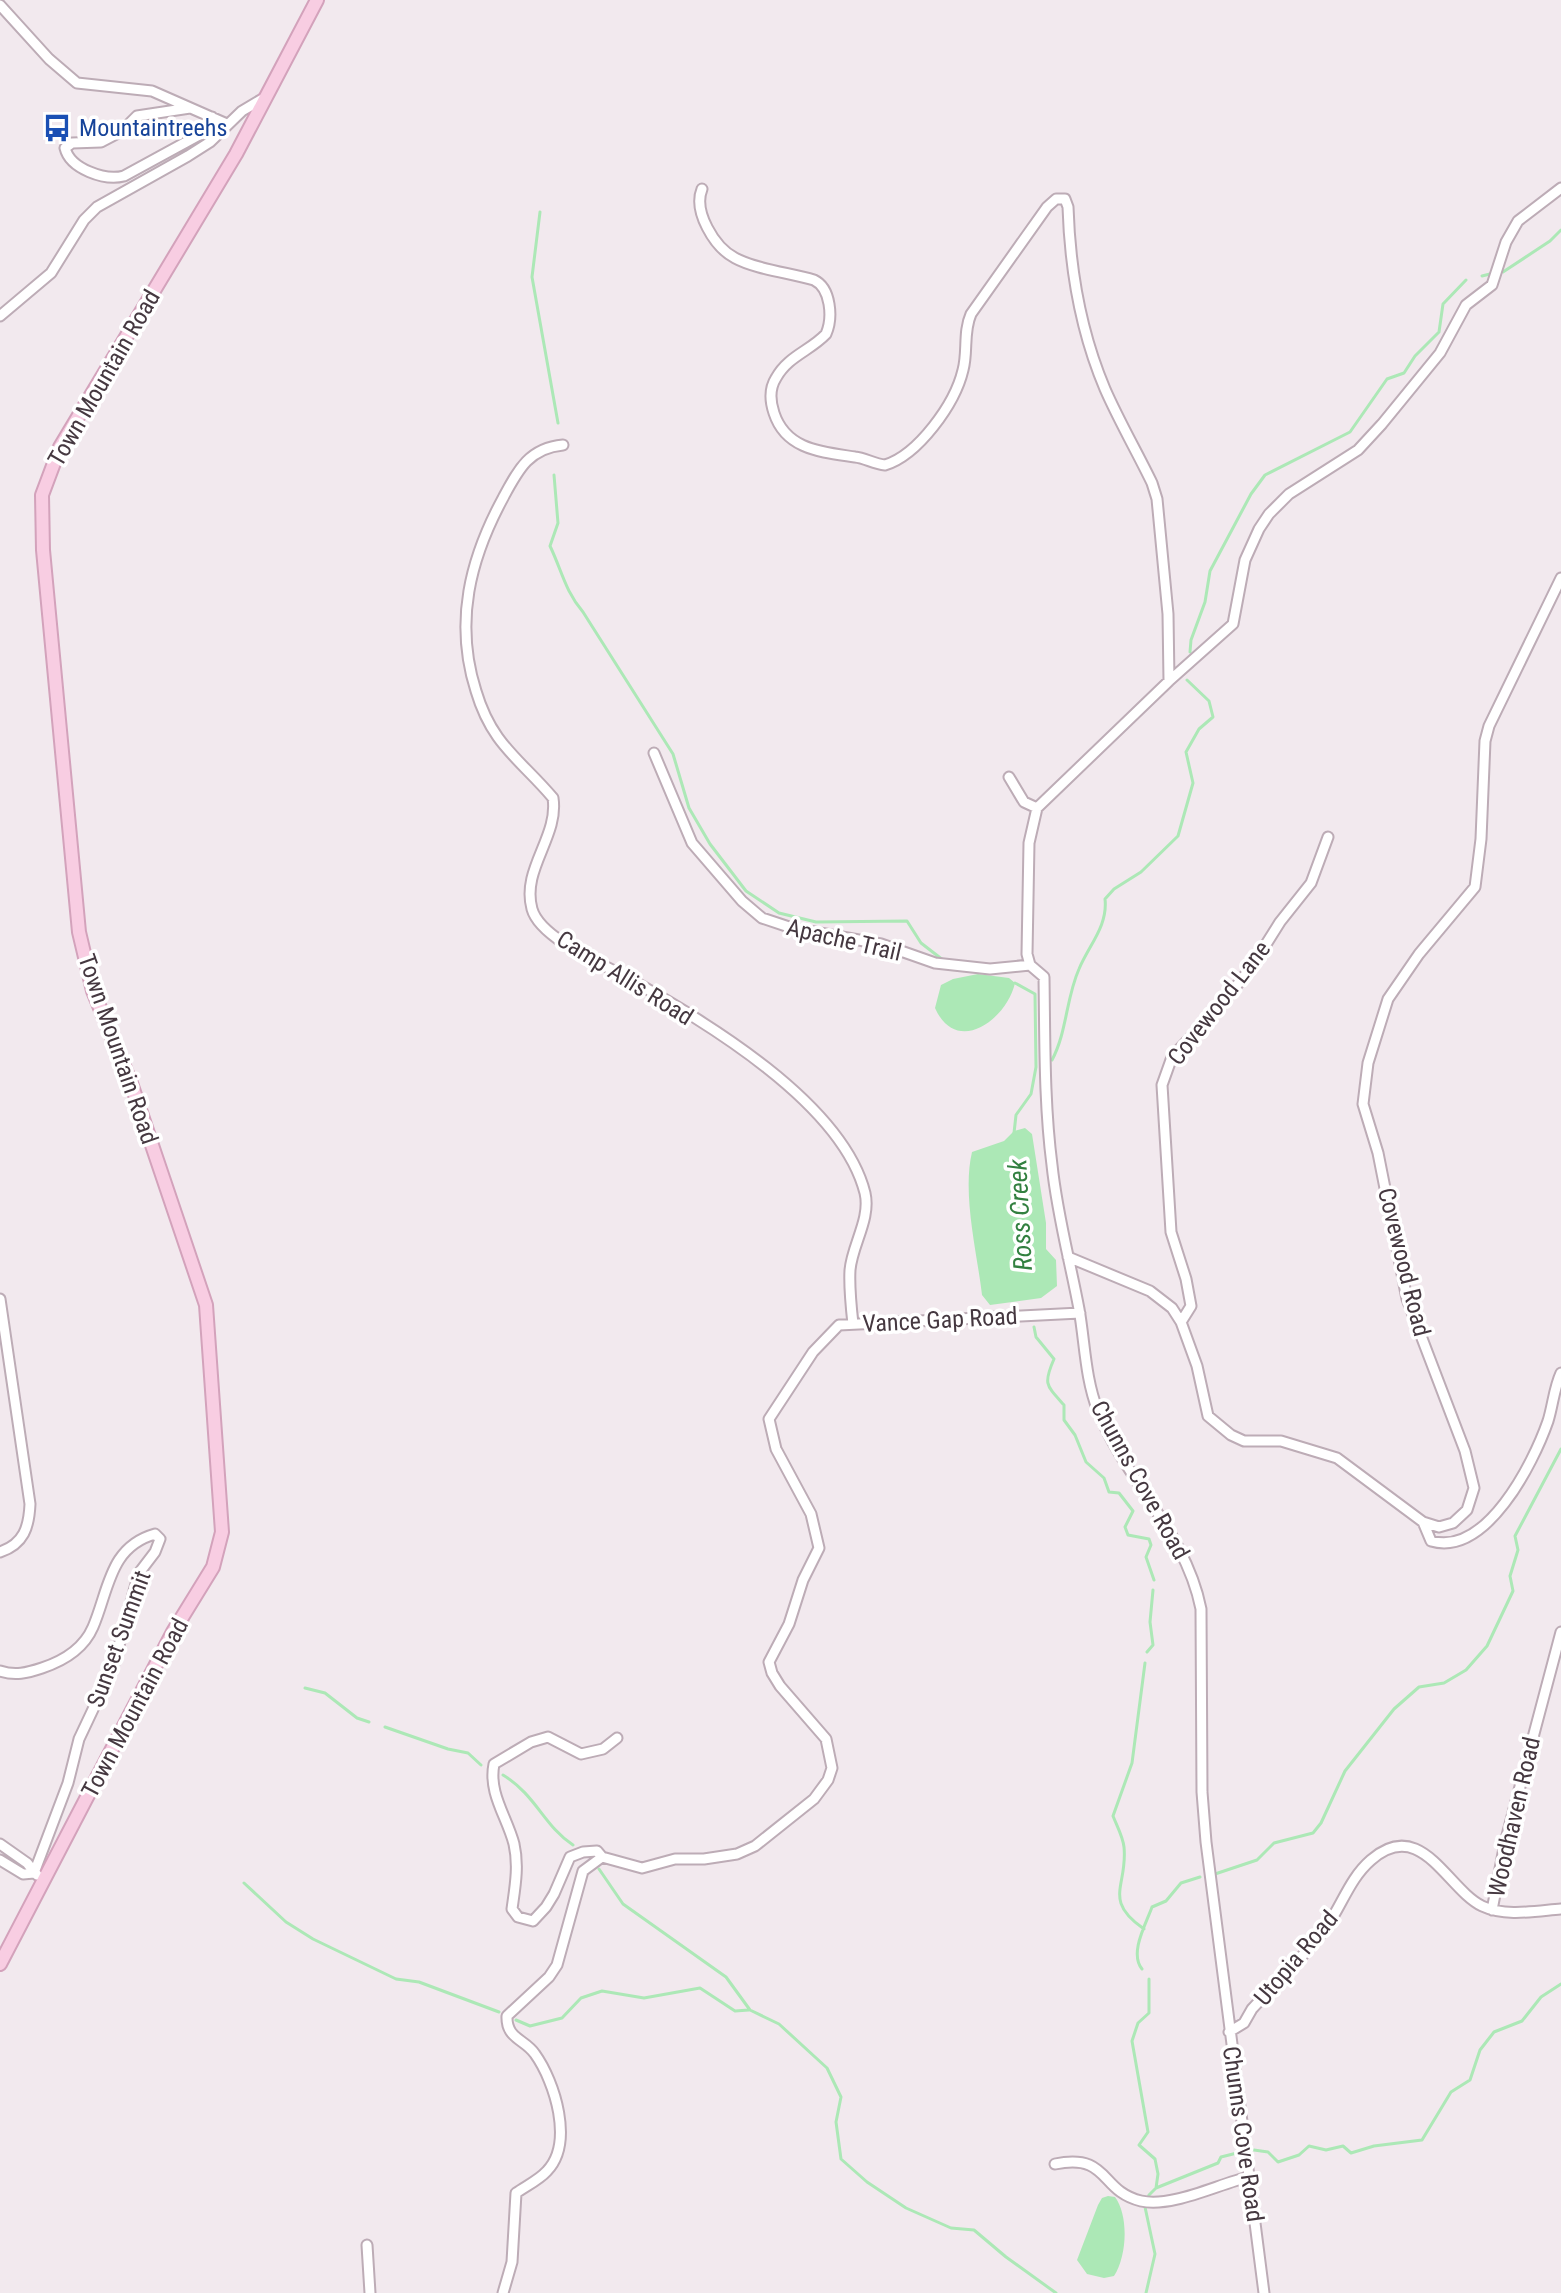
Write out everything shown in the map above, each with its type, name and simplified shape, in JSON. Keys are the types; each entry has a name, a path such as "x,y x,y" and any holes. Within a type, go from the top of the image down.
{"main road":[{"name":"Town Mountain Road","path":"0,1964 39,1876 173,1632 213,1567 220,1547 222,1518 206,1305 131,1083 84,961 75,902 57,705 42,537 42,495 60,447 206,206 317,0"}],"street":[{"path":"0,5 49,59 77,83 152,91 227,124"},
{"path":"0,316 51,273 84,220 97,207 210,142 242,111 264,98"},
{"path":"190,108 137,116 122,131 101,142 72,143 65,148 67,156 78,166 113,179 201,134 212,117"},
{"path":"1009,777 1024,802 1037,808 1233,624 1245,560 1269,514 1289,494 1358,450 1382,424 1440,353 1466,305 1492,285 1506,242 1518,221 1561,188"},
{"path":"702,189 699,200 702,216 731,256 818,281 826,291 830,319 826,334 792,357 772,385 772,408 781,430 797,443 817,452 857,457 885,465 907,453 943,413 964,368 966,331 971,314 1047,207 1056,199 1065,199 1073,273 1087,342 1105,389 1157,499 1168,614 1169,681"},
{"name":"Camp Allis Road","path":"563,445 547,447 532,456 516,474 488,526 474,563 465,630 476,692 490,725 504,748 553,798 554,817 530,885 532,910 538,921 560,941 732,1043 771,1072 831,1127 848,1154 866,1195 866,1208 850,1267 853,1324"},
{"name":"Covewood Road","path":"1423,1522 1439,1527 1453,1523 1467,1510 1474,1488 1465,1451 1407,1299 1378,1153 1363,1104 1368,1063 1388,999 1419,954 1475,887 1481,839 1485,741 1489,726 1561,578"},
{"name":"Apache Trail","path":"654,753 692,843 742,901 762,918 792,928 881,944 935,963 990,969 1030,965"},
{"name":"Chunns Cove Road","path":"1037,808 1029,843 1026,937 1030,965 1044,977 1052,1168 1080,1313 1091,1390 1097,1409 1121,1454 1174,1536 1198,1590 1203,1623 1202,1792 1206,1842 1264,2293"},
{"name":"Covewood Lane","path":"1181,1322 1191,1306 1171,1232 1162,1085 1172,1057 1246,975 1280,922 1311,883 1328,837"},
{"path":"1068,1257 1150,1291 1172,1308 1181,1322 1197,1366 1208,1416 1231,1435 1244,1441 1281,1441 1337,1458 1423,1522 1431,1541 1446,1546 1472,1537 1500,1508 1524,1475 1548,1421 1561,1373"},
{"path":"0,1299 30,1504 29,1525 19,1539 0,1552"},
{"name":"Vance Gap Road","path":"602,1857 642,1868 675,1859 737,1854 755,1846 814,1799 828,1780 832,1768 826,1739 780,1686 769,1662 789,1624 803,1580 819,1548 811,1514 776,1449 769,1419 813,1352 839,1325 1080,1313"},
{"name":"Sunset Summit","path":"0,1671 20,1675 62,1661 79,1647 93,1628 104,1587 121,1558 135,1541 155,1534 160,1539 155,1552 139,1573 113,1667 79,1739 39,1876"},
{"name":"Woodhaven Road","path":"1492,1910 1505,1843 1561,1632"},
{"path":"503,2293 512,2262 516,2193 546,2173 560,2152 561,2139 554,2094 534,2051 517,2041 509,2030 507,2016 549,1977 557,1965 583,1871 602,1857 597,1851 570,1857 546,1907 533,1921 518,1917 512,1909 517,1868 514,1843 500,1812 491,1776 494,1764 531,1742 548,1737 581,1754 603,1749 617,1738"},
{"path":"0,1844 27,1863 39,1876"},
{"name":"Utopia Road","path":"1229,2032 1244,2023 1252,2009 1325,1928 1355,1878 1384,1852 1404,1848 1427,1854 1470,1899 1492,1910"},
{"path":"0,1860 23,1874 39,1876"},
{"path":"1492,1910 1561,1909"},
{"path":"1055,2164 1087,2162 1097,2167 1122,2192 1150,2202 1169,2200 1249,2177"},
{"path":"367,2245 370,2293"}],"water":[{"path":"978,974 1009,978 1015,983 1002,1009 992,1020 968,1031 956,1030 944,1022 935,1008 941,985"},
{"path":"1025,1128 1032,1134 1046,1223 1046,1249 1056,1260 1057,1286 1041,1298 990,1305 982,1295 971,1223 969,1168 972,1152 1004,1141 1014,1131"},
{"path":"1115,2197 1120,2205 1125,2236 1122,2258 1114,2276 1104,2278 1087,2274 1077,2260 1098,2205 1102,2198"}],"waterway":[{"path":"540,212 532,277 558,423"},
{"path":"1503,272 1550,241 1561,230"},
{"path":"1482,276 1490,274"},
{"path":"1190,652 1191,640 1205,602 1210,571 1251,494 1265,475 1350,432 1387,379 1404,373 1415,356 1439,332 1443,304 1466,280"},
{"path":"554,475 558,523 550,546 568,588 673,754 689,808 710,844 746,891 779,913 816,922 907,921 921,943 943,960"},
{"path":"1052,1060 1061,1038 1075,980 1104,918 1105,899 1114,889 1141,872 1178,836 1193,783 1186,752 1199,729 1213,717 1209,701 1187,680"},
{"path":"1014,1133 1016,1115 1031,1094 1036,1067 1035,994 1015,983"},
{"name":"Ross Creek","path":"1034,1327 1036,1337 1054,1359 1048,1384 1064,1405 1064,1420 1075,1435 1086,1462 1104,1478 1109,1492 1119,1493 1133,1511 1125,1527 1128,1535 1149,1539 1151,1545 1146,1557 1154,1580"},
{"path":"1215,1874 1257,1860 1274,1843 1313,1833 1321,1823 1345,1771 1394,1709 1419,1687 1444,1683 1466,1670 1487,1646 1513,1591 1510,1576 1518,1550 1515,1536 1561,1449"},
{"name":"Ross Creek","path":"1147,1652 1153,1645 1150,1622 1153,1590"},
{"name":"Ross Creek","path":"1144,1929 1131,1919 1120,1901 1124,1847 1113,1816 1132,1763 1145,1663"},
{"path":"305,1688 325,1693 357,1718 369,1722"},
{"path":"385,1727 468,1753 481,1765"},
{"path":"503,1775 524,1792 554,1829 573,1845"},
{"path":"599,1869 623,1904 726,1977 750,2010 779,2024 827,2068 841,2097 836,2122 841,2159 867,2182 906,2208 951,2228 974,2230 1056,2293"},
{"path":"1142,1969 1138,1962 1138,1947 1152,1907 1166,1901 1181,1883 1200,1877"},
{"path":"244,1883 286,1922 313,1939 396,1979 419,1982 499,2012"},
{"name":"Ross Creek","path":"1146,2293 1155,2254 1145,2207 1149,2195 1156,2188 1158,2174 1155,2159 1139,2145 1148,2132 1132,2041 1138,2023 1149,2013 1149,1979"},
{"path":"1254,2150 1268,2152 1278,2162 1299,2155 1309,2146 1326,2150 1343,2146 1351,2153 1374,2146 1422,2140 1451,2092 1470,2080 1480,2050 1494,2032 1522,2021 1541,1997 1561,1984"},
{"path":"516,2020 530,2026 562,2018 581,1998 602,1991 644,1998 700,1988 735,2011 749,2010"},
{"path":"1156,2188 1218,2163 1221,2157 1237,2153"}],"place":[{"name":"Mountaintreehs","path":"57,128"}]}
